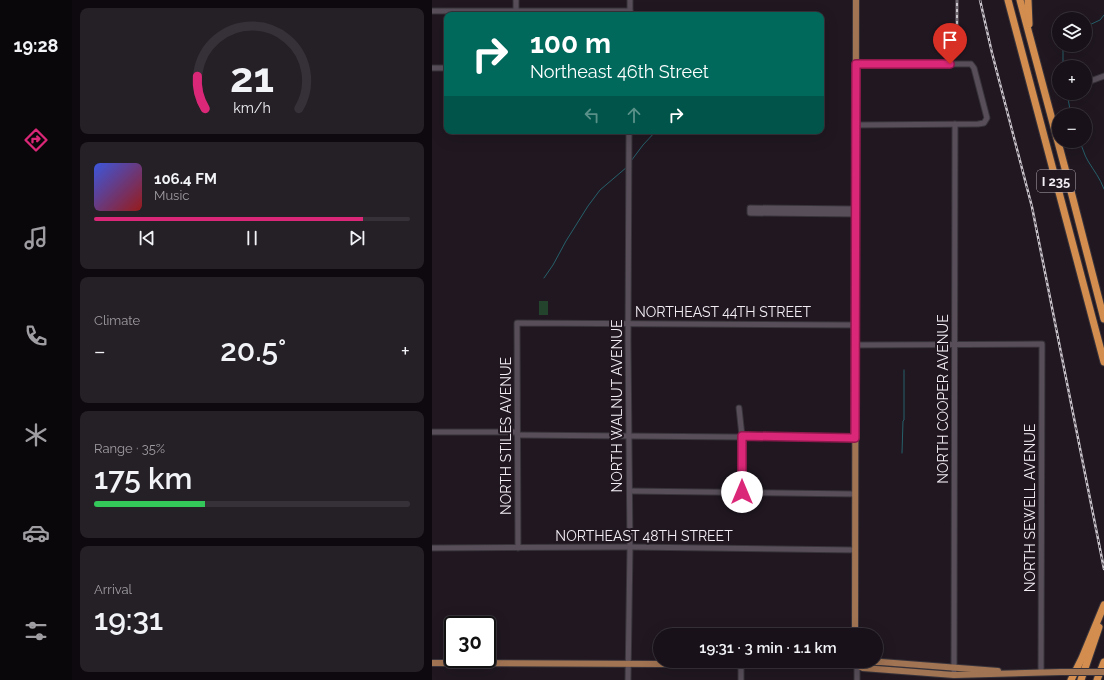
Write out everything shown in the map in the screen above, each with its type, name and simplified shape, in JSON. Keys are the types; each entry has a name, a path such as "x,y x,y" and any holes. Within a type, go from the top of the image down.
{"highway":[{"name":"I 235","path":"1008,0 1104,362"},
{"name":"I 235","path":"1020,0 1029,39 1066,172 1104,319"},
{"path":"1028,0 1029,39"},
{"path":"1071,680 1082,658 1104,605"},
{"path":"1081,680 1098,632 1104,609"},
{"path":"1097,680 1104,662"}],"main road":[{"path":"855,628 856,0"},
{"path":"432,663 653,664"},
{"path":"863,668 954,671 989,675 1005,672 1104,672"}],"street":[{"path":"516,0 516,12"},
{"path":"630,0 630,12"},
{"path":"432,11 460,12"},
{"path":"856,64 972,65 987,113 985,122 981,124 856,125"},
{"path":"432,68 444,68"},
{"path":"1092,80 1104,76"},
{"name":"NORTH COOPER AVENUE","path":"954,671 955,124"},
{"name":"NORTH WALNUT AVENUE","path":"628,680 630,547 628,323 629,134"},
{"path":"750,208 856,211 750,213 750,208"},
{"name":"NORTHEAST 44TH STREET","path":"518,323 856,325"},
{"name":"NORTH STILES AVENUE","path":"518,323 518,548"},
{"name":"NORTH SEWELL AVENUE","path":"955,345 1042,344 1041,672"},
{"path":"856,345 955,345"},
{"path":"739,408 742,436 742,492"},
{"path":"432,432 629,436 855,438"},
{"path":"630,491 855,494"},
{"name":"NORTHEAST 48TH STREET","path":"432,548 630,547 855,550"},
{"path":"741,668 741,680"},
{"path":"857,668 857,680"}],"green space":[{"path":"539,301 548,301 548,315 539,315"}],"waterway":[{"path":"1092,24 1100,20 1104,15"},
{"path":"1063,52 1063,60"},
{"path":"1068,100 1070,108"},
{"path":"631,161 653,134"},
{"path":"1083,148 1087,159 1104,189"},
{"path":"544,278 588,206 600,190 627,167"},
{"path":"902,453 904,420 904,370"}],"railway":[{"path":"957,0 957,31"},
{"path":"980,0 992,53 1032,207 1104,569"}],"route":[{"path":"742,492 742,436 855,438 856,64 950,64"}]}
